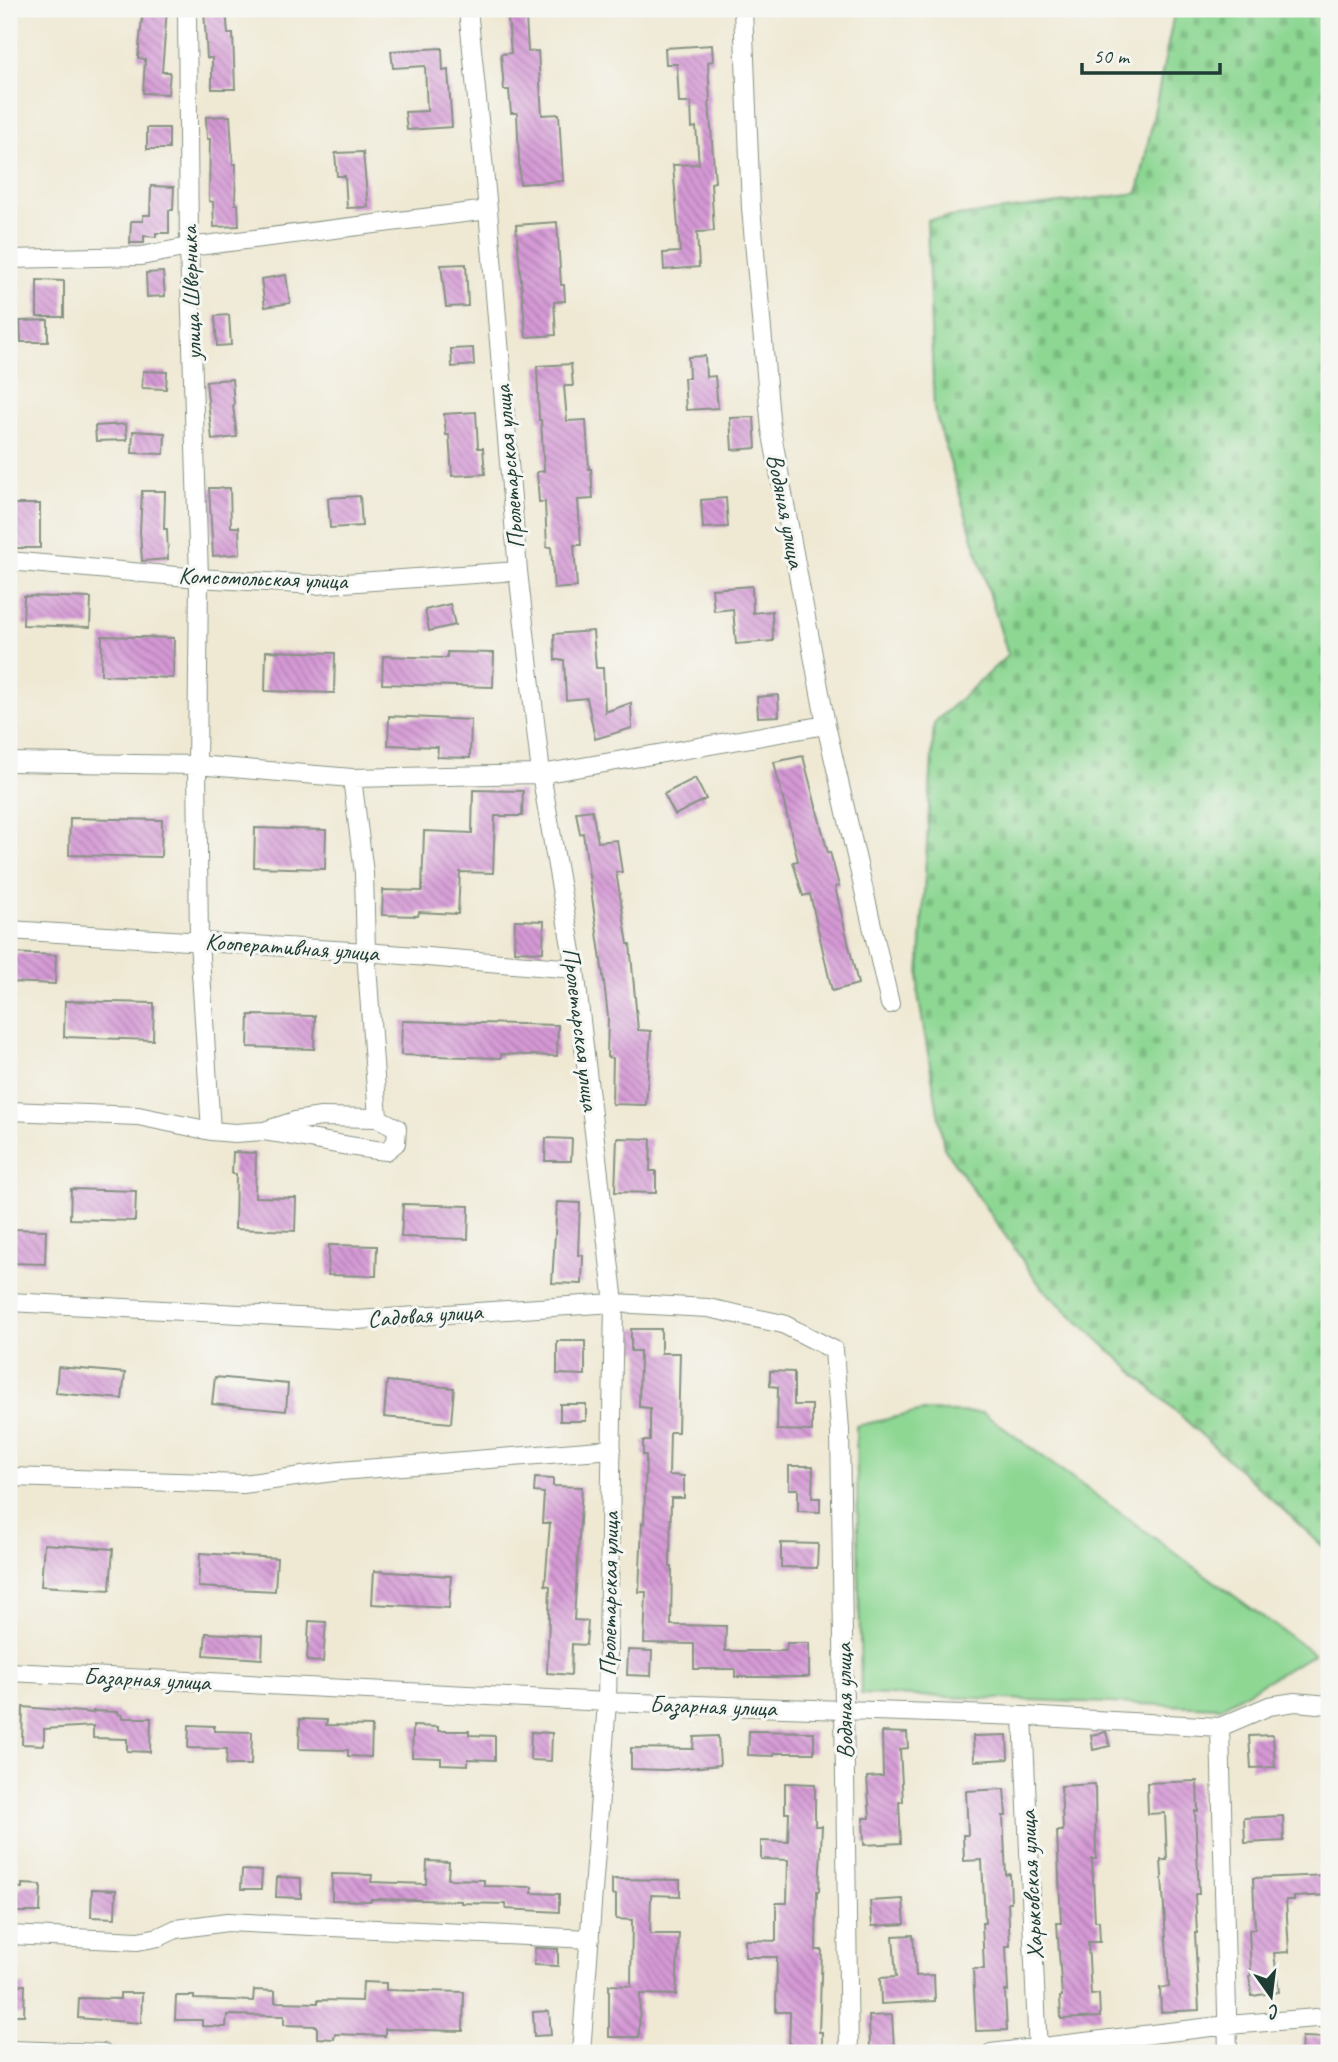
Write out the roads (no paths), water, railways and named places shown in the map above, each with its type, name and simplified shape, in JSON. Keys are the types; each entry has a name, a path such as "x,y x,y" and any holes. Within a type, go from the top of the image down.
{"street":[{"name":"улица Шверника","path":"187,9 189,247 199,578 199,941 211,1131"},
{"name":"Пролетарская улица","path":"468,9 488,210 518,571 541,774 575,969 614,1303 607,1702 581,2053"},
{"name":"Водяная улица","path":"743,9 751,208 771,429 826,724 890,1004"},
{"path":"9,259 141,256 189,247 488,210"},
{"name":"Комсомольская улица","path":"9,561 315,585 518,571"},
{"path":"9,762 197,765 352,778 541,774 826,724"},
{"path":"352,778 363,873 378,1118"},
{"name":"Кооперативная улица","path":"9,930 366,952 575,969"},
{"path":"9,1111 138,1116 211,1131 264,1131 386,1152 396,1143 397,1128 378,1118 321,1117 295,1121 264,1131"},
{"name":"Садовая улица","path":"9,1302 357,1320 614,1303 708,1308 783,1324 834,1350"},
{"name":"Водяная улица","path":"834,1350 840,1430 849,2053"},
{"path":"9,1477 243,1483 340,1471 612,1449"},
{"name":"Базарная улица","path":"9,1672 607,1702 1023,1716 1220,1727 1269,1706 1295,1702 1329,1705"},
{"name":"Харьковская улица","path":"1023,1716 1038,2050"},
{"path":"1220,1727 1228,2053"},
{"path":"9,1935 138,1941 159,1937 176,1929 227,1922 590,1939"},
{"path":"991,2053 1038,2050 1228,2025 1329,2017"},
{"path":"9,2050 103,2053"}]}
